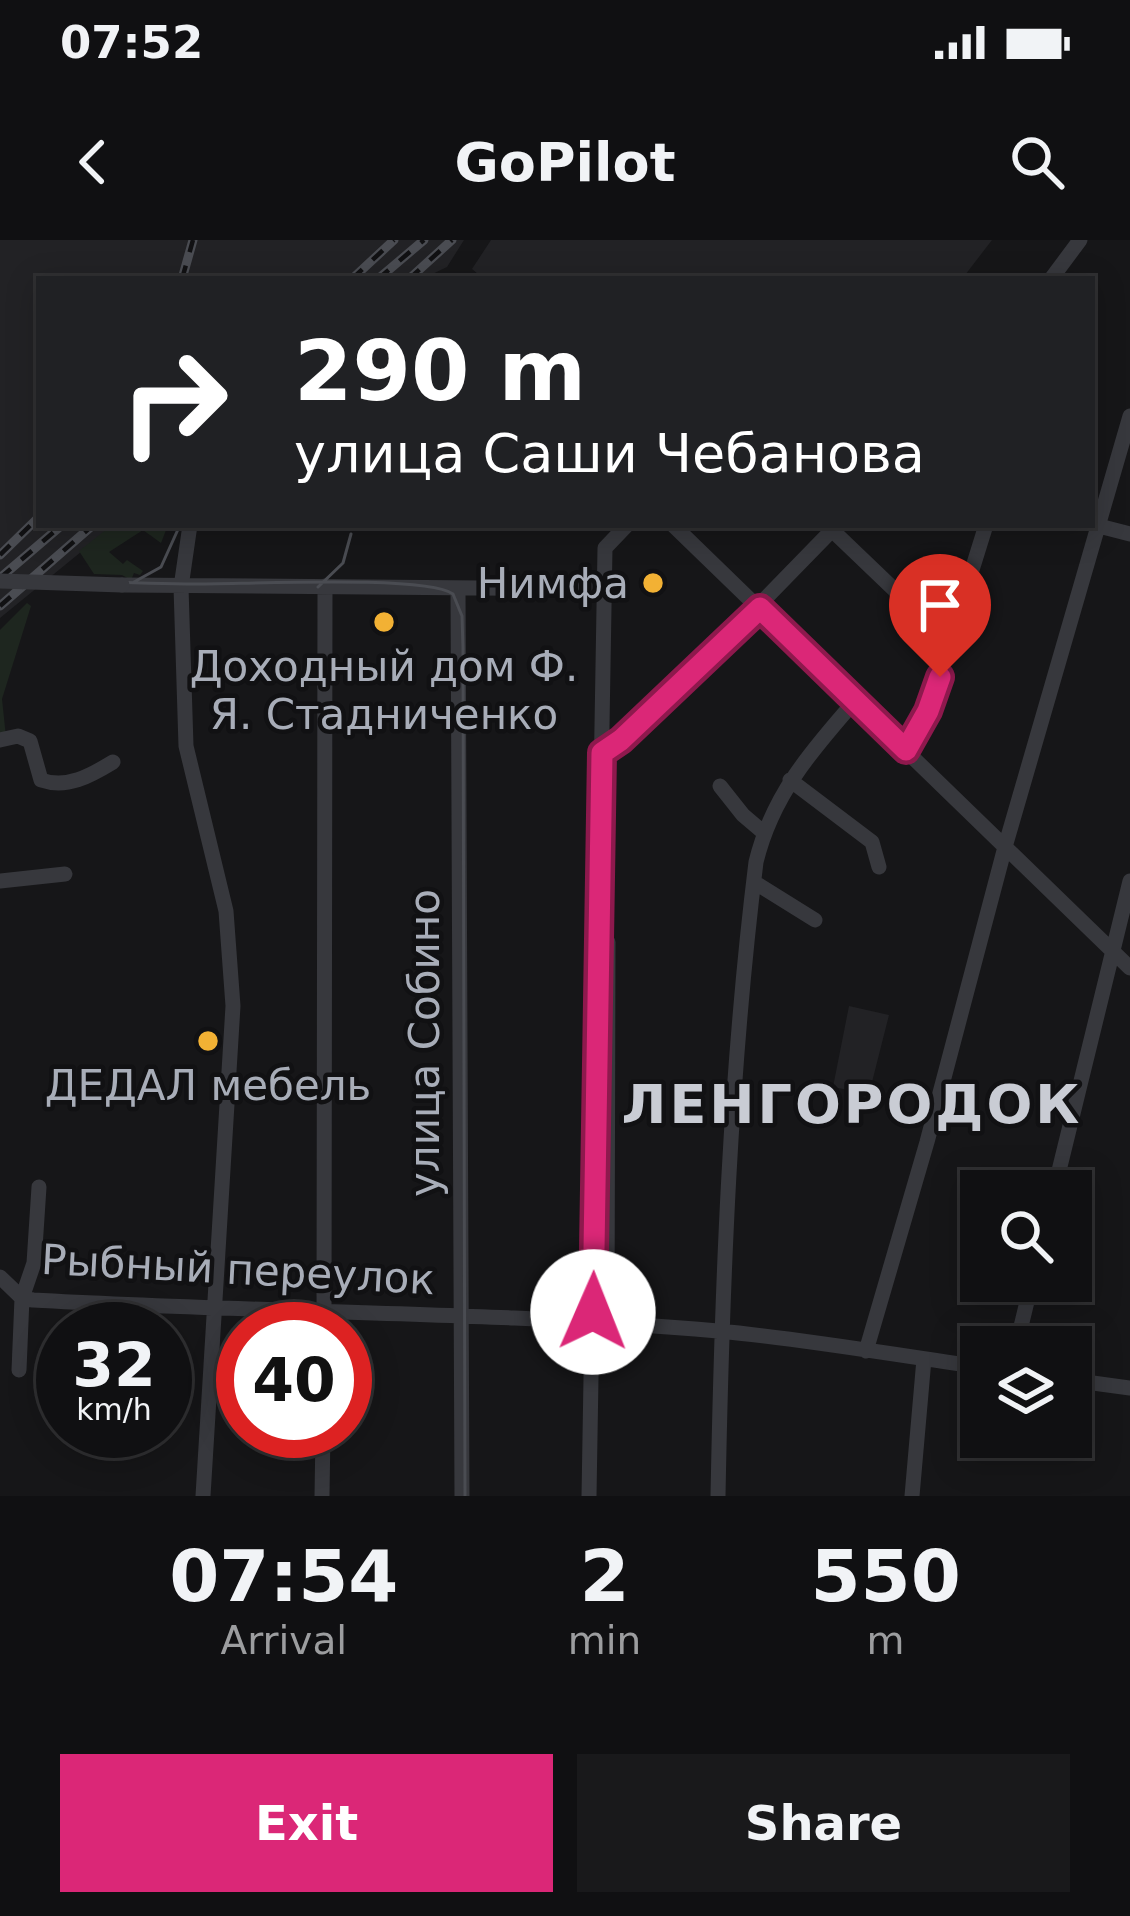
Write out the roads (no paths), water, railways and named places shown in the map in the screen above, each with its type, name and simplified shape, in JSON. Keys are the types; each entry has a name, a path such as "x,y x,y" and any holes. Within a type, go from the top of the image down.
{"street":[{"path":"1053,276 1080,240"},
{"path":"866,1351 1130,416"},
{"path":"1096,525 1130,534"},
{"path":"190,528 181,587 189,764 216,864 231,960 230,1084 203,1496"},
{"path":"589,1496 600,1323 605,528"},
{"path":"605,548 624,528"},
{"path":"676,528 1130,968"},
{"path":"602,753 760,608 835,528 951,644"},
{"path":"906,750 928,711 985,528"},
{"path":"0,581 181,587 604,589"},
{"path":"324,1302 325,586"},
{"name":"улица Собино","path":"458,589 462,1496"},
{"path":"718,1496 738,1050 754,882 764,832 790,780 855,701"},
{"path":"3,738 29,741 41,779 47,784 87,779 113,762"},
{"path":"790,780 872,842 879,867"},
{"path":"720,786 764,832"},
{"path":"0,881 64,874"},
{"path":"1059,1170 1130,881"},
{"path":"754,882 815,920"},
{"path":"19,1370 22,1298 34,1262 39,1187"},
{"name":"Рыбный переулок","path":"0,1277 22,1298 214,1310"},
{"name":"Рыбный переулок","path":"372,1311 722,1331 960,1364"},
{"path":"912,1496 924,1359"},
{"path":"1092,1383 1130,1388"},
{"path":"322,1496 323,1458"}],"tram line":[{"path":"134,582 161,567 179,528"},
{"path":"318,587 343,563 351,534"},
{"path":"0,578 186,584 369,582 453,594 462,616 463,648 465,1496"}],"railway":[{"path":"183,276 193,240"},
{"path":"355,276 394,240"},
{"path":"382,276 424,240"},
{"path":"412,276 452,240"},
{"path":"0,555 36,520"},
{"path":"0,578 58,528"},
{"path":"0,606 90,528"}],"place":[{"name":"Нимфа","path":"653,583"},
{"name":"Доходный дом Ф. Я. Стадниченко","path":"384,622"},
{"name":"ДЕДАЛ мебель","path":"208,1041"}],"district":[{"name":"ЛЕНГОРОДОК","path":"852,1104"}]}
